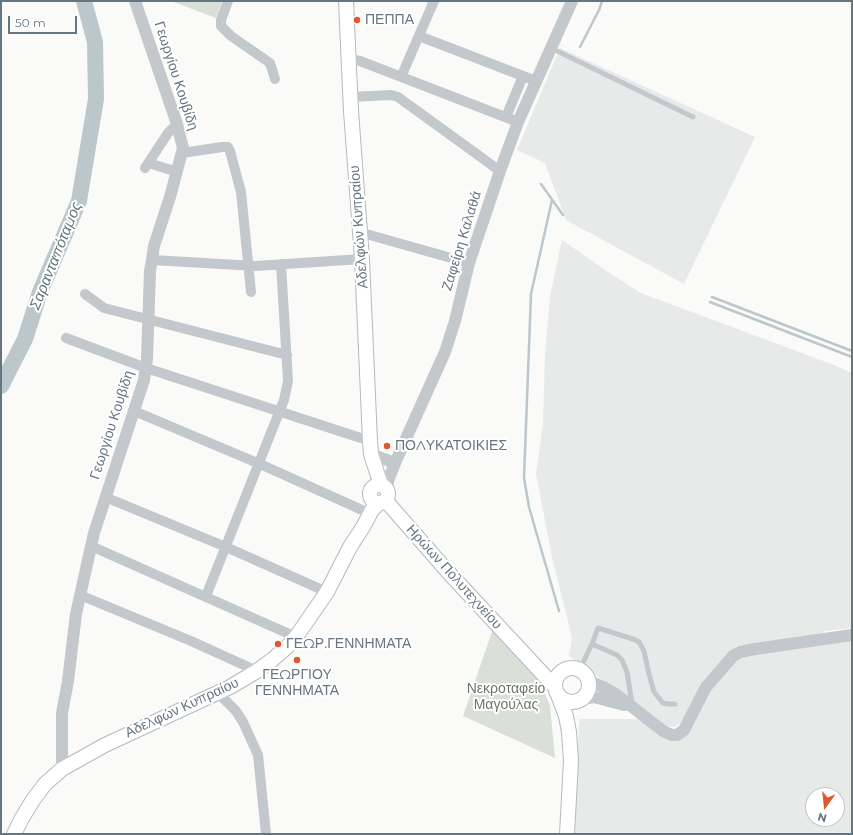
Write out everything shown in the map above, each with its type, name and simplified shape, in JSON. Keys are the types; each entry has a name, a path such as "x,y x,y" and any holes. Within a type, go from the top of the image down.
{"main road":[{"name":"Αδελφών Κυπραίου","path":"17,832 33,800 45,784 62,768 105,744 218,692 257,671 282,651 296,637 327,592 350,547 363,527 379,494 370,447 362,259 350,97 347,5"},
{"name":"Αδελφών Κυπραίου","path":"350,547 353,531 362,510 379,494"},
{"name":"Ηρώων Πολυτεχνείου","path":"379,494 556,691 566,716 569,732 571,761 567,834"},
{"name":"Ηρώων Πολυτεχνείου","path":"523,653 540,667 552,671 562,670"},
{"path":"571,667 580,669 586,674 589,681 589,688 587,694 581,700 570,702 562,698 556,691 556,678 562,670 571,667"},
{"name":"Ηρώων Πολυτεχνείου","path":"569,732 573,715 581,700"}],"street":[{"name":"Γεωργίου Κουβίδη","path":"62,768 62,713 68,680 76,614 91,546 105,497 134,411 146,368 150,271 156,240 183,148 177,124 136,1"},
{"path":"228,1 221,20 221,26 231,36 270,64 275,78"},
{"path":"401,77 434,1"},
{"name":"Ζαφείρη Καλαθά","path":"379,494 388,481 445,352 455,321 469,263 500,171 518,122 572,1"},
{"path":"419,36 536,81"},
{"path":"348,58 360,61 518,122"},
{"path":"506,117 523,76"},
{"path":"350,97 391,95 398,97 500,171"},
{"path":"177,124 168,133 147,165 177,172"},
{"path":"182,153 222,147 228,147 230,151 241,192 251,292"},
{"path":"359,232 469,263"},
{"path":"152,260 248,265 362,259"},
{"path":"206,596 280,412 288,381 281,264"},
{"path":"85,294 104,308 287,355"},
{"path":"66,338 146,368 280,412 370,447 395,463"},
{"path":"134,411 260,464 362,510"},
{"path":"105,497 226,547 327,592"},
{"path":"91,546 296,637"},
{"path":"80,595 191,641 257,671"},
{"path":"589,681 617,695 663,731 668,734 677,735 684,730 706,687 733,656 740,652 852,635"},
{"path":"218,692 236,711 243,722 258,756 266,834"},
{"path":"581,700 594,697 633,708"}],"lane":[{"path":"551,48 693,117"},
{"path":"580,669 598,628 639,642 644,651 654,692 663,703 675,704"},
{"path":"592,644 617,655 622,660 627,672 633,708"}],"shaded area":[{"path":"560,48 755,137 684,284 566,220 545,163 517,150"},
{"path":"562,240 641,293 852,373 852,628 824,631 822,636 736,646 703,681 682,722 674,727 665,726 569,656 572,638 552,557 536,474 543,424 545,353 550,296"},
{"path":"852,641 852,834 575,834 579,719 639,719 672,739 682,739 688,732 707,694 731,664 744,656"}],"green space":[{"path":"171,1 222,1 216,18"},
{"name":"Νεκροταφείο Μαγούλας","path":"493,629 537,679 544,691 550,706 555,758 463,716"}],"waterway":[{"name":"Σαρανταπόταμος","path":"1,386 25,339 40,292 79,201 96,99 95,42 84,1"},
{"path":"580,47 602,1"},
{"path":"541,184 563,215"},
{"path":"552,200 531,294 524,478 529,507 559,611"},
{"path":"712,297 852,351"},
{"path":"710,302 852,357"}],"place":[{"name":"ΠΕΠΠΑ","path":"357,20"},
{"name":"ΠΟΛΥΚΑΤΟΙΚΙΕΣ","path":"387,446"},
{"name":"ΓΕΩΡ.ΓΕΝΝΗΜΑΤΑ","path":"278,644"},
{"name":"ΓΕΩΡΓΙΟΥ ΓΕΝΝΗΜΑΤΑ","path":"297,660"}]}
